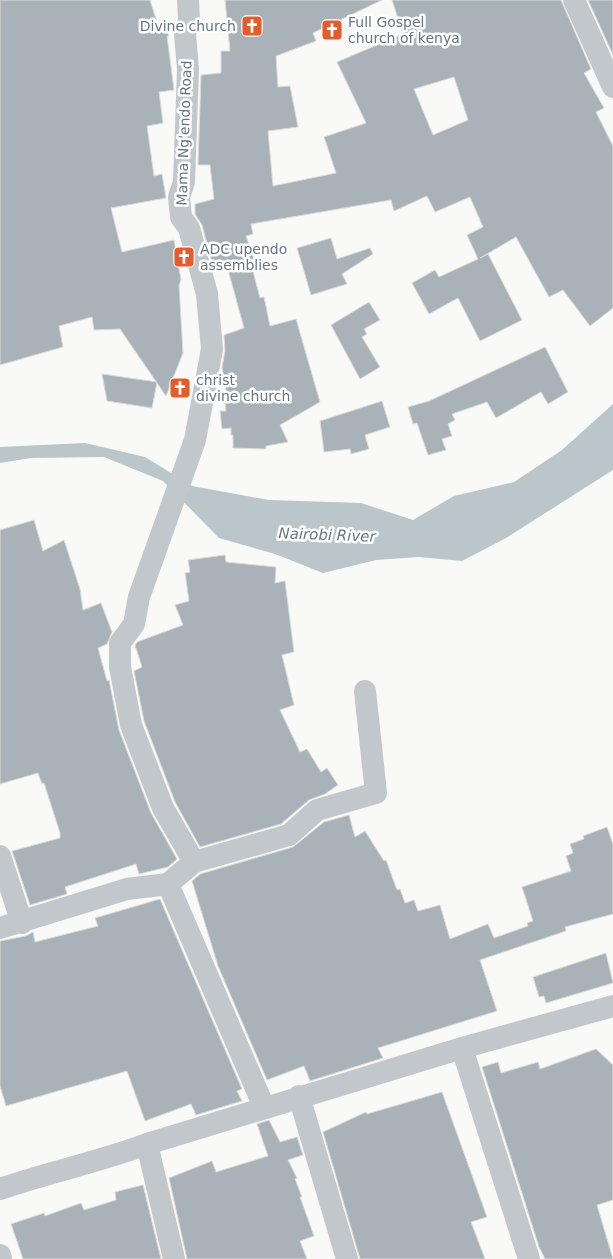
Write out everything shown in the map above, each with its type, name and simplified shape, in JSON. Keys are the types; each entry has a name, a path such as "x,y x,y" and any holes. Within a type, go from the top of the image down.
{"street":[{"name":"Mama Ng'endo Road","path":"188,0 189,20 185,34 188,68 184,182 179,197 181,217 189,228 207,294 212,349 195,440 139,597 134,624 120,644 120,667 134,734 163,808 194,862"},
{"path":"574,0 613,87"},
{"path":"0,928 22,923 127,888 168,884 194,862 289,835 317,810 376,793 365,691"},
{"path":"0,856 22,923"},
{"path":"168,884 264,1107"},
{"path":"0,1190 41,1175 106,1159 148,1144 199,1130 299,1096 613,1006"},
{"path":"462,1048 529,1259"},
{"path":"299,1096 347,1259"},
{"path":"148,1144 174,1259"},
{"path":"0,1255 1,1259"}],"water":[{"name":"Nairobi River","path":"613,404 613,470 506,538 462,561 419,557 376,560 323,573 275,554 219,538 163,481 104,457 31,458 0,463 0,447 85,443 145,457 192,486 269,500 361,503 413,520 454,496 514,482 562,450"}],"building":[{"path":"0,0 150,0 157,22 164,20 169,36 167,36 174,90 159,92 163,123 147,126 154,176 162,174 166,198 111,208 122,252 174,240 181,280 179,285 183,353 166,396 120,329 94,330 92,317 59,326 63,347 0,365"},
{"path":"225,0 382,0 313,33 316,41 276,56 278,87 290,86 298,127 268,131 273,186 336,173 324,137 366,123 337,62 403,34 392,0 561,0 591,69 584,73 604,108 596,112 613,146 613,308 590,326 563,290 549,297 516,237 480,258 488,254 522,320 480,341 458,298 429,314 412,283 435,270 439,277 478,259 467,235 483,227 470,197 435,212 427,196 394,211 391,200 251,224 253,234 246,236 254,259 250,260 260,298 264,297 270,326 296,319 320,402 280,425 288,442 266,446 266,449 233,448 231,428 222,429 220,411 226,411 225,402 228,402 222,368 225,351 224,335 244,328 227,266 214,270 202,225 195,214 195,204 214,199 210,165 198,165 201,75 221,73 221,51 230,51","holes":["454,77 468,120 433,135 414,89"]},
{"path":"588,0 613,0 613,55"},
{"path":"331,238 337,259 370,248 373,254 342,274 347,284 311,295 297,248"},
{"path":"369,302 380,320 364,329 367,334 362,337 380,367 360,379 331,325"},
{"path":"545,347 568,392 548,404 541,392 496,418 487,402 452,414 455,420 448,424 452,436 442,439 446,450 428,455 417,423 413,424 408,407 429,401"},
{"path":"102,374 157,382 152,408 107,401"},
{"path":"382,401 390,427 365,435 369,449 351,454 350,449 324,452 320,421"},
{"path":"34,520 43,551 64,540 80,589 83,610 101,603 112,632 107,644 98,648 107,681 109,680 119,730 151,813 177,859 168,867 139,874 136,864 65,887 67,894 30,905 12,851 60,838 60,833 44,783 42,784 38,773 0,784 0,530"},
{"path":"225,555 226,562 276,567 275,583 285,581 294,652 282,655 294,705 280,710 300,752 307,749 321,772 327,768 338,785 325,794 309,800 281,824 200,847 175,802 144,721 134,671 142,667 135,645 137,642 183,625 175,605 189,601 185,573 190,572 188,560"},
{"path":"349,815 355,837 365,831 384,861 386,860 397,890 400,889 405,903 414,900 418,911 440,905 450,939 488,924 494,938 528,926 527,923 533,921 522,887 571,871 566,856 573,853 570,844 584,839 583,836 607,827 613,844 613,914 565,927 566,931 480,960 497,1011 378,1048 383,1058 310,1081 304,1066 267,1080 218,966 192,881 200,874 293,847 324,822"},
{"path":"160,899 242,1089 237,1091 242,1101 196,1115 191,1104 145,1121 127,1071 6,1106 0,1086 0,941 26,936 33,932 35,942 98,926 95,918"},
{"path":"606,953 613,983 546,1003 544,996 539,997 533,977"},
{"path":"596,1049 613,1065 613,1200 597,1205 613,1259 545,1259 539,1247 482,1067 498,1062 501,1073 538,1062 540,1069"},
{"path":"442,1092 487,1217 471,1222 485,1259 360,1259 323,1132 366,1112 367,1114"},
{"path":"269,1120 280,1142 297,1137 303,1155 288,1160 297,1178 295,1179 302,1197 300,1197 314,1236 300,1241 307,1259 187,1259 169,1178 212,1161 216,1172 268,1156 257,1124"},
{"path":"143,1185 161,1259 23,1259 11,1224 44,1213 45,1216 81,1203 84,1210 116,1200 115,1192"}],"place":[{"name":"Divine church","path":"252,26"},
{"name":"Full Gospel church of kenya","path":"332,30"},
{"name":"ADC upendo assemblies","path":"184,257"},
{"name":"christ divine church","path":"180,388"}]}
